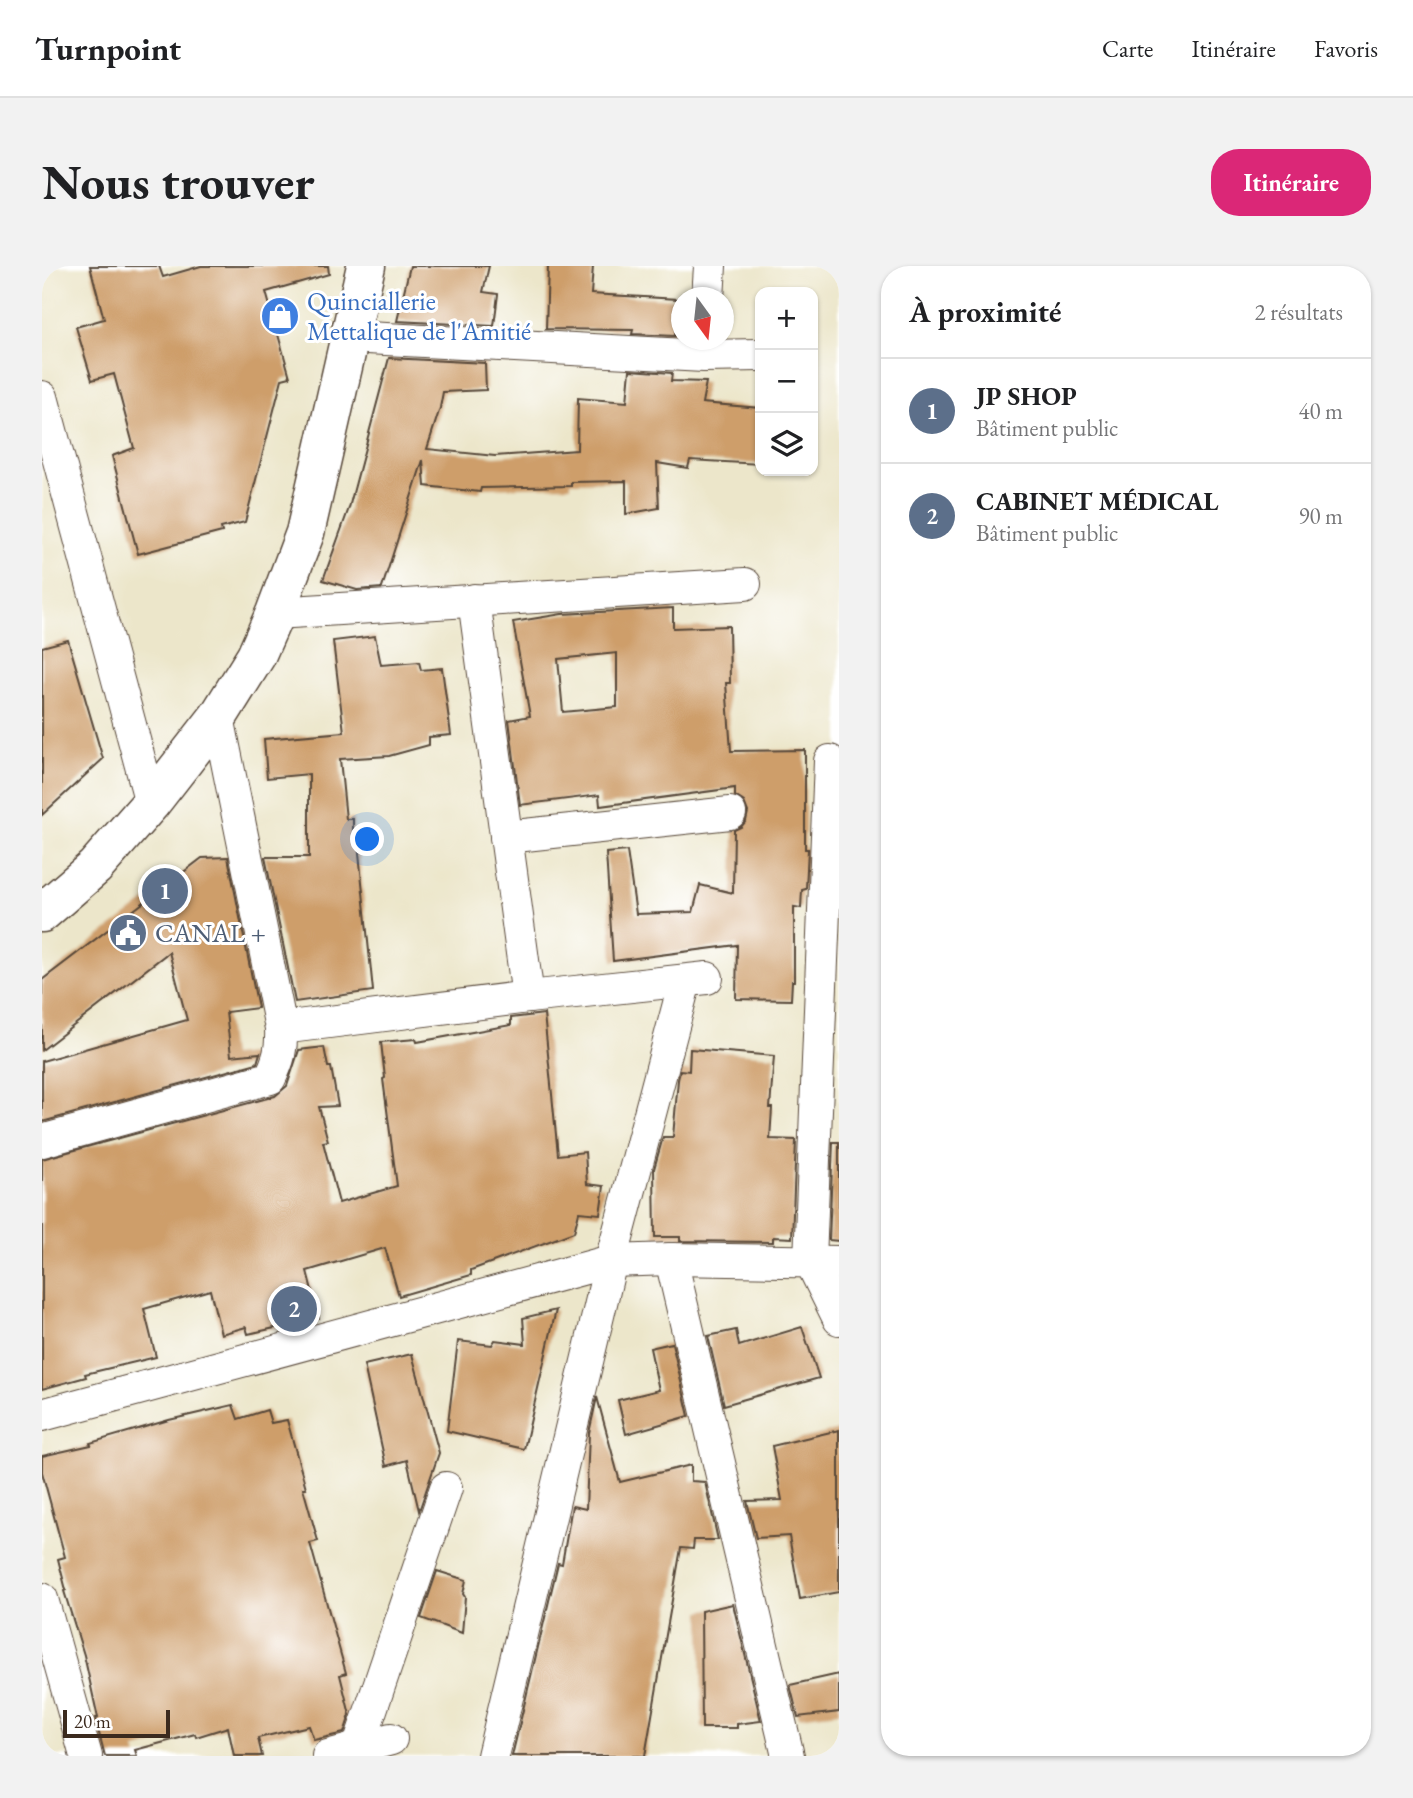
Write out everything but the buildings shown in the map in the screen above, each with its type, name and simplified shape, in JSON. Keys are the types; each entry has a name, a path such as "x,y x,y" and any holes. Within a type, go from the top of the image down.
{"main road":[{"path":"42,914 95,867 151,803 218,718 256,656 304,533 366,266"}],"street":[{"path":"709,287 710,266"},
{"path":"348,337 671,347"},
{"path":"721,350 755,354"},
{"path":"42,397 151,803"},
{"path":"275,613 745,584"},
{"path":"474,600 528,997"},
{"path":"42,1141 270,1078 278,1064 282,1048 281,1028 218,718"},
{"path":"830,761 825,1261 839,1319"},
{"path":"506,837 730,813"},
{"path":"281,1028 696,979 611,1261 493,1756"},
{"path":"671,1259 788,1756"},
{"path":"42,1415 611,1261 825,1261"},
{"path":"343,1752 446,1488"},
{"path":"42,1600 86,1756"},
{"path":"343,1752 391,1739"}],"place":[{"name":"Quinciallerie Mettalique de l'Amitié","path":"280,316"},
{"name":"JP SHOP","path":"165,891"},
{"name":"CANAL +","path":"128,933"},
{"name":"CABINET MÉDICAL","path":"294,1309"}]}
